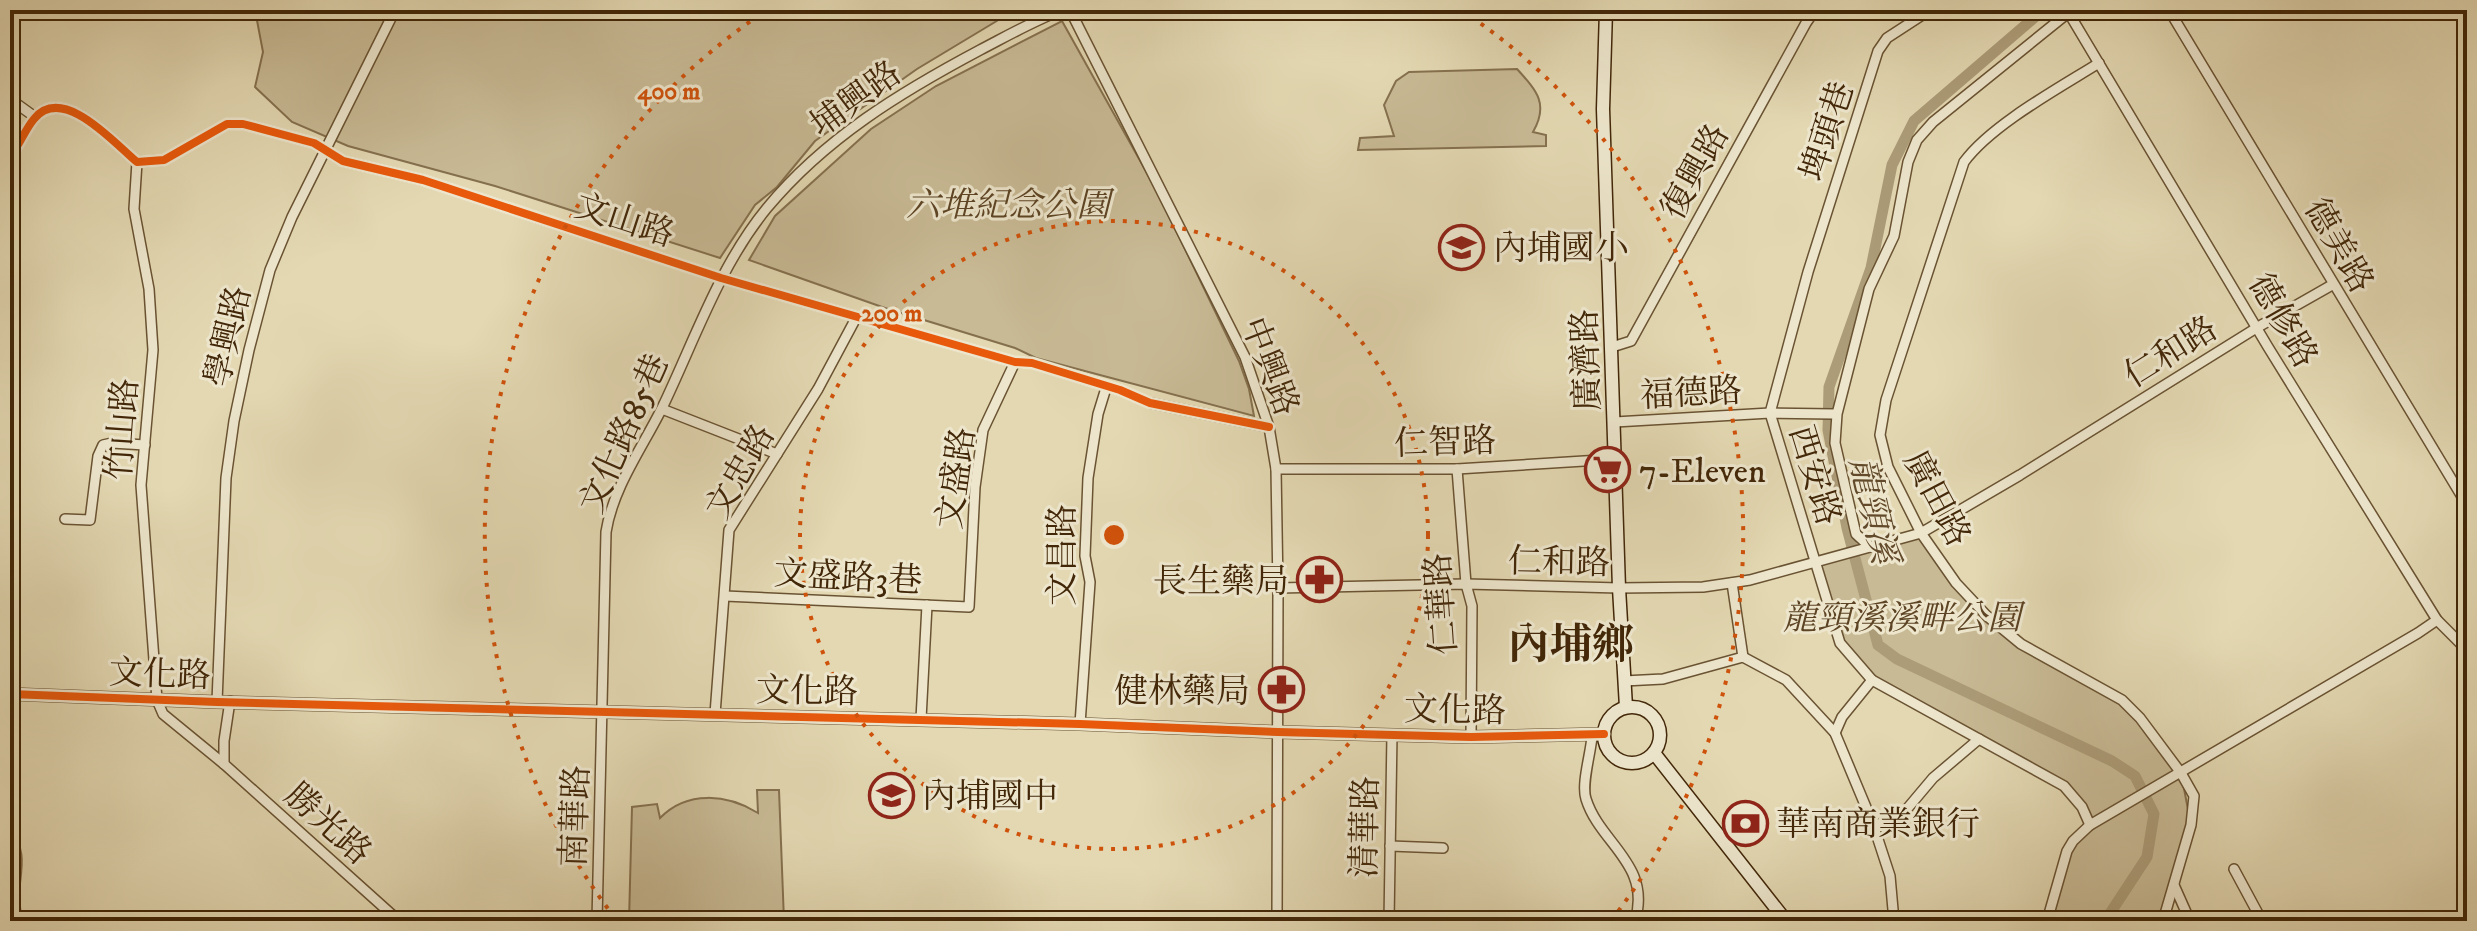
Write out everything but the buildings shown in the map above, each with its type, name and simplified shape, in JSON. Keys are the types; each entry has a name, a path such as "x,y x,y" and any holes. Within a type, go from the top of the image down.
{"main road":[{"name":"廣濟路","path":"1606,10 1603,109 1619,588 1626,707"},
{"path":"1626,707 1645,710 1659,725 1659,744 1654,753 1640,762 1622,762 1608,751 1598,735 1610,717 1626,707"},
{"path":"1654,753 1786,921"}],"street":[{"name":"學興路","path":"217,702 222,537 234,421 249,350 270,270 292,217 395,10"},
{"name":"埔興路","path":"721,278 766,209 848,129 926,79 1062,10"},
{"name":"中興路","path":"1070,10 1245,357 1269,427 1276,469 1278,588 1277,921"},
{"name":"復興路","path":"1612,347 1631,341 1815,10"},
{"name":"埤頭巷","path":"1803,292 1878,51 1887,38 1930,10"},
{"name":"德美路","path":"2169,10 2467,505"},
{"name":"德修路","path":"2068,12 2437,620 2467,650"},
{"path":"1868,547 1856,534 1835,443 1837,414 1869,289 1894,236 1908,162 1917,140 1933,122 2068,12"},
{"name":"廣田路","path":"2099,63 1996,130 1977,144 1964,162 1886,400 1880,435 1888,467 1921,533 1956,583 1987,616 2021,644 2122,700 2140,718 2181,773 2194,796 2191,825 2163,921"},
{"path":"10,99 35,117"},
{"path":"10,156 35,117 47,110 65,110 89,119 137,162"},
{"name":"文山路","path":"137,162 164,160 227,124 243,124 314,143 343,161 423,180 721,278 856,318 1015,362 1032,363 1120,390 1150,403 1269,427"},
{"name":"竹山路","path":"137,162 134,209 149,289 153,350 141,485 157,700"},
{"name":"文化路85巷","path":"603,712 608,515 662,409 721,278"},
{"name":"仁和路","path":"1278,588 1466,584 1703,587 1732,583 1921,533 2332,285"},
{"name":"福德路","path":"1770,413 1803,292"},
{"name":"文忠路","path":"715,714 729,530 818,389 856,318"},
{"name":"文盛路","path":"969,607 975,487 983,430 1015,362"},
{"name":"文昌路","path":"1080,724 1090,582 1085,556 1088,478 1098,414 1106,388"},
{"path":"662,409 777,454"},
{"name":"福德路","path":"1615,422 1770,413 1833,414"},
{"name":"西安路","path":"1770,413 1840,643 1872,680 2064,786 2082,807 2090,825"},
{"path":"65,519 90,520 98,456 103,445 145,445"},
{"name":"仁智路","path":"1276,469 1457,469 1616,459"},
{"name":"仁華路","path":"1457,469 1466,584 1472,606 1471,737"},
{"path":"1732,583 1743,657"},
{"name":"文盛路3巷","path":"725,596 969,607"},
{"path":"921,719 927,605"},
{"path":"2047,921 2067,851 2090,825 2437,620"},
{"path":"1624,681 1663,679 1743,657 1786,680 1835,733 1873,824 1890,876 1894,921"},
{"path":"1835,733 1842,717 1872,680"},
{"name":"文化路","path":"10,694 1471,737 1598,735"},
{"name":"勝光路","path":"157,700 163,714 224,764 399,921"},
{"path":"224,764 230,701"},
{"name":"南華路","path":"597,921 603,712"},
{"name":"清華路","path":"1389,921 1392,734"},
{"path":"1598,735 1584,792 1604,832 1619,847 1640,891 1635,921"},
{"path":"1873,824 1892,823 1901,816 1933,778 1979,739"},
{"path":"1390,846 1443,848"},
{"path":"2234,869 2262,921"},
{"path":"2174,885 2190,921"}],"green space":[{"path":"255,10 1015,10 917,69 815,141 777,187 755,205 720,258 495,186 348,146 292,122 255,87 263,52"},
{"name":"六堆紀念公園","path":"1062,21 1157,191 1239,361 1254,416 1036,358 1015,348 885,308 749,260 775,216 871,129 936,86"},
{"path":"1517,69 1538,98 1540,113 1533,132 1546,135 1546,146 1358,150 1360,138 1394,136 1384,105 1396,81 1409,72"},
{"name":"龍頸溪溪畔公園","path":"1921,533 1956,582 2021,644 2122,700 2181,773 2191,825 2163,921 2047,921 2067,851 2090,825 2064,787 1872,680 1840,643 1816,562"},
{"path":"757,790 779,790 784,921 629,921 632,807 657,804 660,818 682,803 708,798 733,802 758,813"}],"waterway":[{"name":"龍頸溪","path":"2043,10 1914,121 1892,165 1871,268 1829,387 1828,430 1847,528 1878,645 1897,659 2112,761 2135,776 2154,814 2147,857 2105,921"},
{"path":"10,832 20,852 21,921"}],"cycle path":[{"path":"10,156 34,119 46,110 59,108 74,112 103,131 137,162 164,160 227,124 243,124 314,143 343,161 423,180 721,278 1015,362 1032,363 1120,390 1150,403 1269,427"},
{"path":"10,694 1471,737 1604,734"}],"place":[{"name":"內埔國小","path":"1462,247"},
{"name":"7-Eleven","path":"1608,470"},
{"name":"長生藥局","path":"1320,580"},
{"name":"健林藥局","path":"1281,690"},
{"name":"內埔國中","path":"891,795"},
{"name":"華南商業銀行","path":"1745,823"}],"district":[{"name":"內埔鄉","path":"1571,643"}]}
